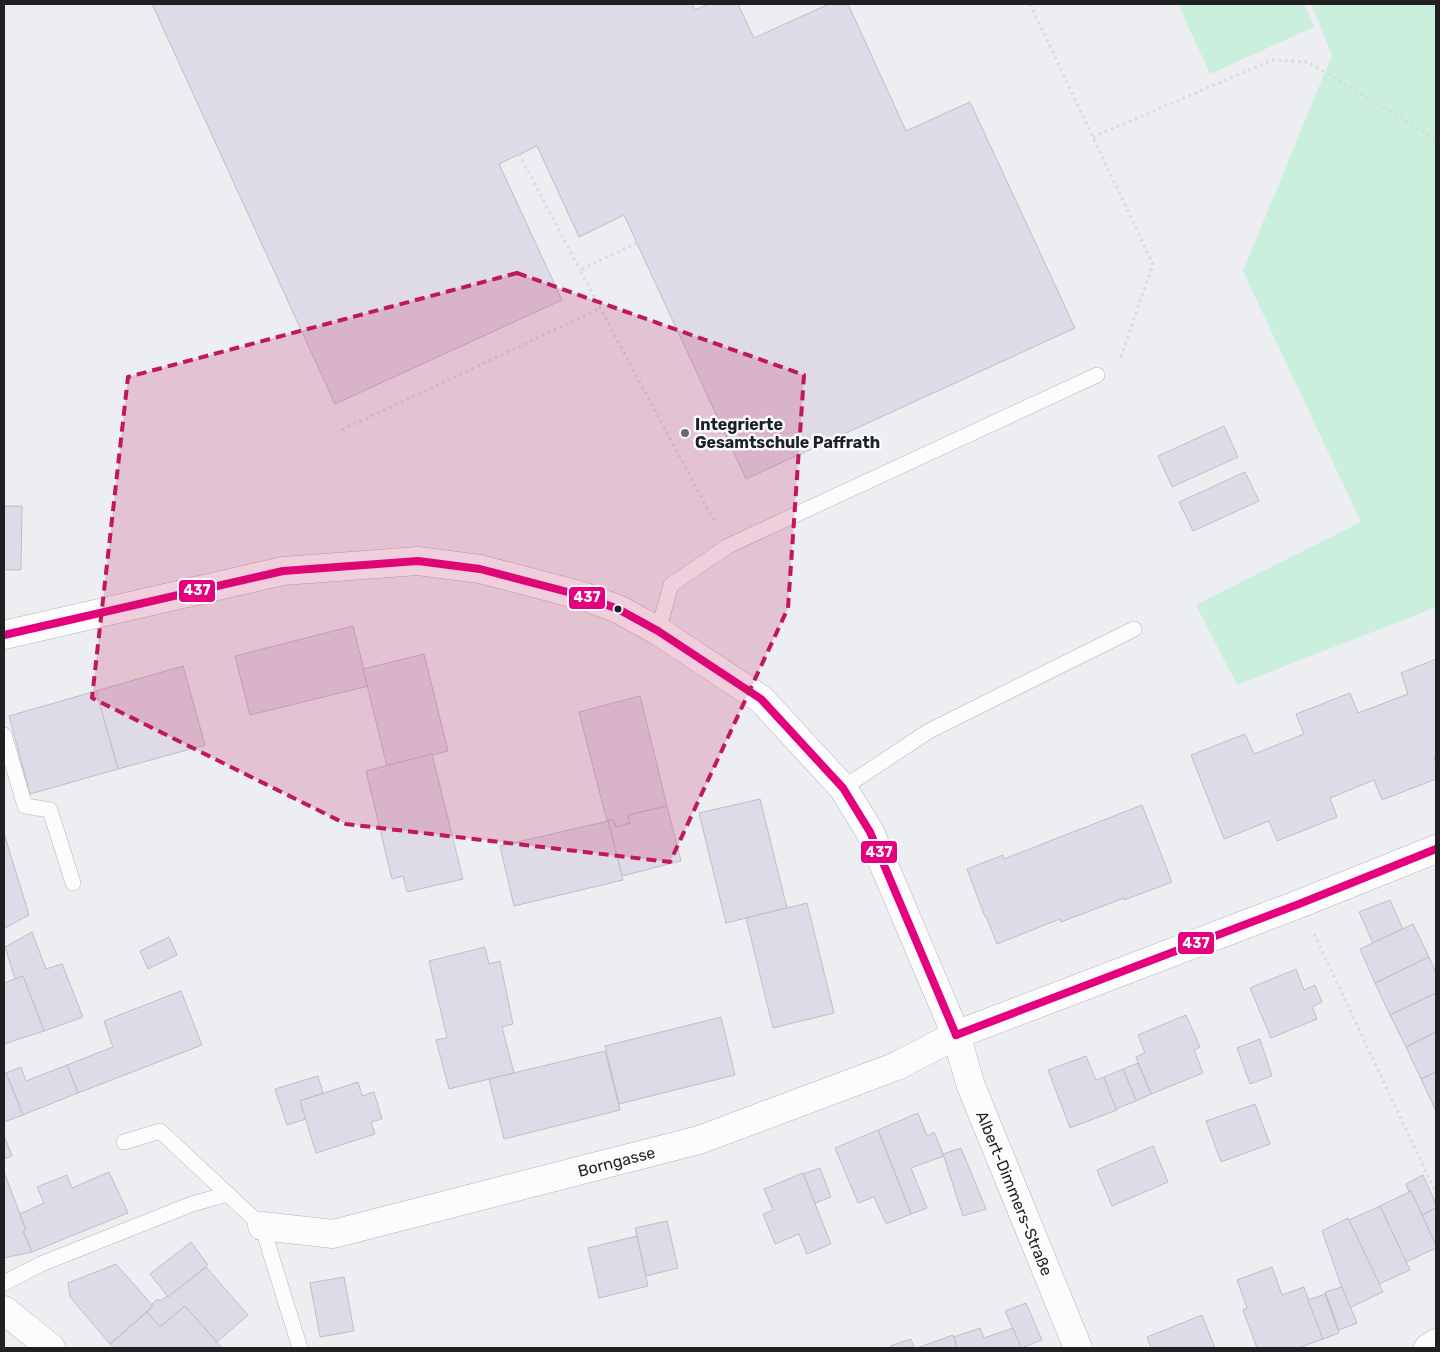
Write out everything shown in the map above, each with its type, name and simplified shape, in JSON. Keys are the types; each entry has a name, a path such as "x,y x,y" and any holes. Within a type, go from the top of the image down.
{"street":[{"path":"4,635 283,571 418,562 480,569 583,596 618,608 658,631 761,699 843,788 870,832 956,1035"},
{"name":"Borngasse","path":"262,1226 333,1234 699,1140 897,1066 956,1035 1299,904 1436,849"},
{"name":"Albert-Dimmers-Straße","path":"956,1035 971,1086 1078,1348"},
{"path":"4,1310 51,1348"},
{"path":"1428,1348 1436,1342"}],"lane":[{"path":"658,631 671,585 728,546 1097,376"},
{"path":"843,788 929,732 1134,629"},
{"path":"4,735 25,806 50,810 73,883"},
{"path":"124,1142 160,1131 262,1226 300,1348"},
{"path":"4,1283 41,1264 192,1204 228,1194"}],"path":[{"path":"1030,4 1153,264 1118,365 1097,376"},
{"path":"1093,137 1272,60 1308,62 1436,138"},
{"path":"520,154 728,546"},
{"path":"580,270 637,243"},
{"path":"342,430 601,308"},
{"path":"1299,904 1436,1194"}],"highlighted area":[{"path":"517,273 804,375 788,608 670,862 346,824 92,698 128,377"}],"green space":[{"path":"1178,4 1304,4 1314,27 1210,74"},
{"path":"1311,4 1436,4 1436,607 1237,685 1196,605 1361,522 1243,271 1332,55"}],"building":[{"path":"152,4 692,4 695,10 709,4 738,4 754,38 829,4 848,4 906,131 970,102 1075,328 746,479 624,215 579,237 537,146 499,164 562,300 335,404"},
{"path":"1224,426 1238,457 1172,487 1158,456"},
{"path":"1245,472 1259,501 1193,531 1179,502"},
{"path":"4,506 22,506 21,570 4,570"},
{"path":"353,626 368,686 250,715 235,656"},
{"path":"424,654 448,751 387,766 363,669"},
{"path":"1436,659 1436,756 1434,757 1436,762 1436,779 1382,800 1374,780 1330,798 1337,817 1277,841 1269,821 1224,839 1191,755 1245,734 1254,754 1304,734 1296,714 1350,693 1358,713 1408,694 1401,673"},
{"path":"183,666 205,745 118,769 96,691"},
{"path":"96,691 118,769 30,794 9,716"},
{"path":"640,696 667,806 628,815 630,823 616,827 613,819 607,821 579,712"},
{"path":"432,754 463,879 407,892 403,876 392,879 366,771"},
{"path":"760,799 787,908 726,923 699,813"},
{"path":"1142,805 1172,882 1061,922 1060,919 997,944 967,869 1003,855 1004,859"},
{"path":"667,806 681,861 622,876 608,821 613,819 616,827 630,823 628,815"},
{"path":"608,821 623,880 514,906 500,846"},
{"path":"4,833 29,915 5,928 4,925"},
{"path":"1390,900 1403,929 1373,943 1359,912"},
{"path":"807,903 834,1013 773,1028 746,918"},
{"path":"1413,924 1429,957 1375,983 1360,949"},
{"path":"32,932 46,969 62,964 83,1017 44,1031 23,976 15,979 5,947"},
{"path":"169,937 177,955 148,969 140,951"},
{"path":"485,947 489,964 500,961 513,1024 502,1027 514,1073 449,1089 436,1040 447,1038 429,961"},
{"path":"1429,957 1436,973 1436,993 1390,1015 1375,983"},
{"path":"1296,969 1304,990 1315,985 1322,1002 1312,1007 1317,1019 1271,1038 1250,988"},
{"path":"23,976 44,1031 4,1044 4,983"},
{"path":"181,991 202,1045 78,1093 67,1065 113,1047 104,1021"},
{"path":"1436,993 1436,1032 1406,1047 1390,1015"},
{"path":"1186,1015 1200,1047 1194,1050 1203,1073 1151,1094 1136,1057 1145,1053 1138,1035"},
{"path":"721,1017 735,1075 619,1104 605,1046"},
{"path":"1436,1032 1436,1072 1421,1079 1406,1047"},
{"path":"1260,1039 1272,1076 1250,1084 1237,1048"},
{"path":"605,1051 620,1110 504,1139 489,1079"},
{"path":"1086,1056 1096,1080 1104,1077 1117,1110 1070,1128 1048,1070"},
{"path":"1138,1063 1151,1094 1136,1101 1123,1069"},
{"path":"67,1065 78,1093 23,1115 6,1073 21,1067 26,1081"},
{"path":"1123,1069 1136,1101 1116,1109 1104,1077"},
{"path":"1436,1072 1436,1111 1421,1079"},
{"path":"6,1073 23,1115 4,1122 4,1074"},
{"path":"318,1076 323,1093 300,1101 306,1119 287,1125 275,1089"},
{"path":"358,1082 362,1096 374,1092 382,1119 371,1122 375,1134 316,1153 300,1101"},
{"path":"1255,1104 1270,1144 1221,1162 1206,1121"},
{"path":"918,1113 927,1136 934,1132 944,1156 911,1168 927,1208 911,1214 878,1130"},
{"path":"878,1130 911,1214 886,1224 874,1197 858,1203 835,1148"},
{"path":"4,1135 12,1156 4,1159"},
{"path":"1153,1146 1168,1182 1112,1206 1097,1170"},
{"path":"961,1148 986,1209 963,1216 943,1154"},
{"path":"820,1168 831,1197 815,1203 803,1174"},
{"path":"4,1172 26,1230 23,1231 32,1252 4,1258"},
{"path":"109,1172 128,1213 32,1252 23,1231 26,1230 20,1214 44,1203 37,1187 67,1175 72,1188"},
{"path":"803,1173 831,1244 807,1254 799,1234 775,1244 763,1214 773,1210 764,1189"},
{"path":"1423,1175 1436,1208 1422,1215 1406,1184"},
{"path":"1411,1191 1436,1248 1406,1262 1380,1206"},
{"path":"1380,1206 1410,1270 1379,1284 1349,1220"},
{"path":"1436,1208 1436,1245 1422,1215"},
{"path":"1348,1218 1383,1292 1349,1308 1322,1231"},
{"path":"667,1221 678,1268 646,1276 635,1228"},
{"path":"637,1236 648,1286 599,1298 588,1248"},
{"path":"191,1242 208,1265 168,1297 150,1274"},
{"path":"116,1264 153,1306 110,1344 70,1297 68,1283"},
{"path":"206,1267 248,1315 217,1342 185,1306 160,1327 147,1312 158,1299 160,1301 168,1297"},
{"path":"1272,1267 1282,1295 1304,1287 1323,1339 1298,1348 1257,1348 1243,1310 1247,1308 1237,1280"},
{"path":"344,1277 354,1331 320,1337 310,1283"},
{"path":"1342,1287 1357,1323 1339,1330 1325,1292"},
{"path":"1325,1294 1339,1333 1323,1339 1308,1300"},
{"path":"1026,1303 1042,1340 1021,1348 1005,1311"},
{"path":"185,1306 222,1348 114,1348 110,1344 147,1312 160,1327"},
{"path":"1202,1315 1215,1348 1151,1348 1147,1337"},
{"path":"980,1328 984,1338 1013,1328 1021,1348 957,1348 954,1337"},
{"path":"953,1335 957,1348 917,1348"},
{"path":"911,1339 914,1348 891,1348 890,1346"}],"transit line":[{"name":"437","path":"4,635 283,571 418,561 480,569 583,596 618,609 658,631 761,699 843,788 870,832 956,1035"},
{"name":"437","path":"956,1035 1299,904 1436,849"}],"place":[{"name":"Integrierte Gesamtschule Paffrath","path":"685,433"}]}
